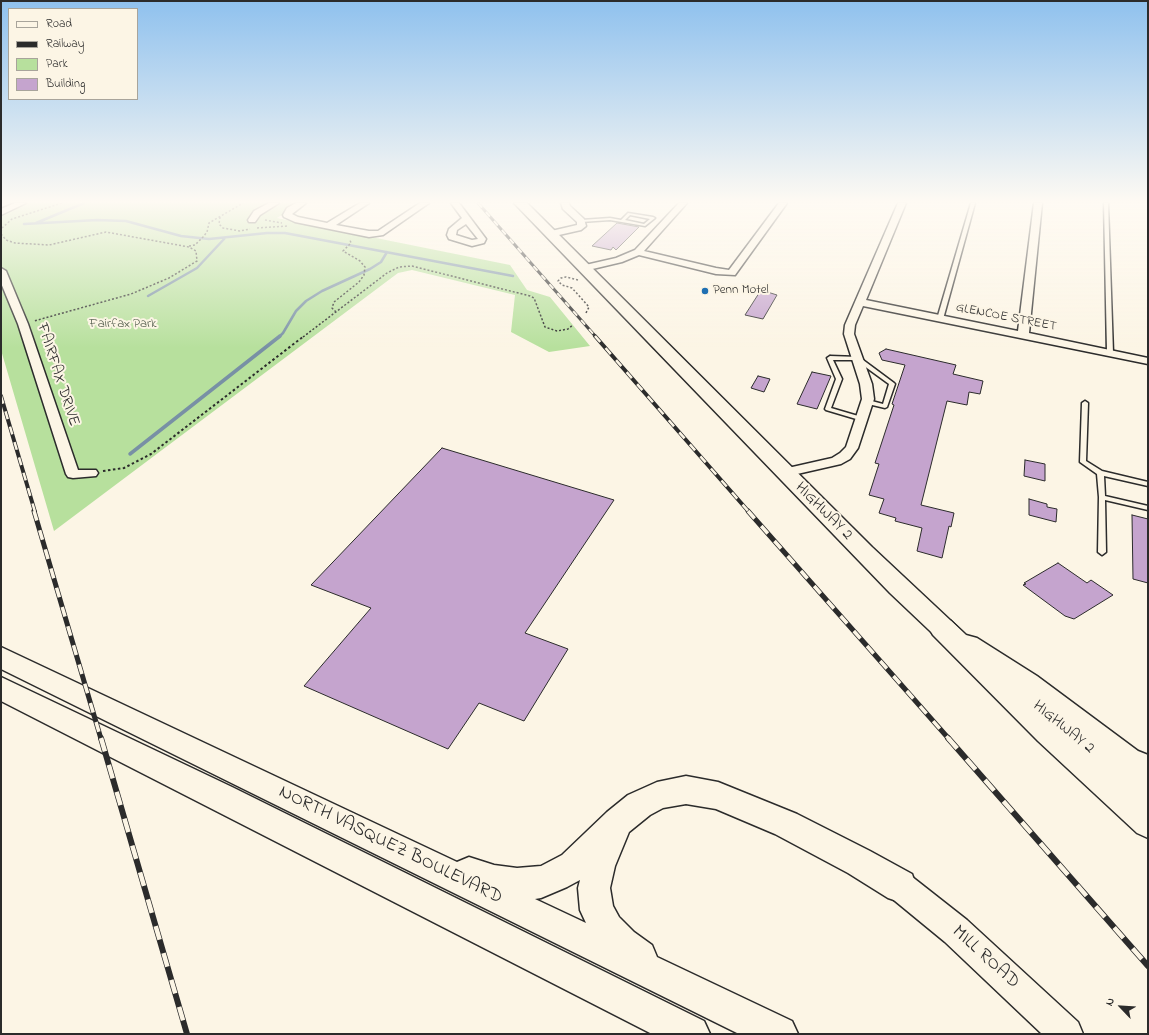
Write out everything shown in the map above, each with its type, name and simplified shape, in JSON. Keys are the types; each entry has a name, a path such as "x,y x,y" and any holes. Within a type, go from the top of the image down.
{"main road":[{"name":"HIGHWAY 2","path":"563,251 581,274 898,587 942,628 1099,758 1148,796"},
{"path":"942,628 1028,684 1128,760 1148,768"},
{"path":"942,628 1048,732 1148,823"},
{"name":"NORTH VASQUEZ BOULEVARD","path":"1,657 779,1034"},
{"name":"NORTH VASQUEZ BOULEVARD","path":"1,688 691,1034"},
{"path":"405,853 494,880 517,884 540,882 556,876 573,866 618,822 638,806 657,796 686,790 702,792 735,802 786,824 859,862 900,886"},
{"path":"618,822 599,866 594,888 597,910 607,930 622,944 682,987"}],"street":[{"path":"581,274 638,252 730,273 734,271 748,251"},
{"path":"784,473 836,461 845,456 852,448 868,402 868,390 848,334 859,302 881,251"},
{"path":"1023,336 1033,251"},
{"name":"FAIRFAX DRIVE","path":"1,271 23,324 72,474 90,474"},
{"name":"GLENCOE STREET","path":"859,302 1148,361"},
{"name":"MILL ROAD","path":"900,886 956,931 1066,1034"}],"lane":[{"path":"940,319 959,251"},
{"path":"1107,251 1110,353"},
{"path":"863,419 828,409 839,379 830,358 857,358 892,384 885,406 868,402"},
{"path":"1085,403 1083,462 1100,473 1148,484"},
{"path":"1100,473 1102,497 1102,552"},
{"path":"1102,497 1148,508"}],"path":[{"path":"23,324 131,294 169,278 197,261 196,251"},
{"path":"336,312 332,308 334,302 359,282 364,275 365,267 360,261 345,251"},
{"path":"90,474 124,468 152,454 336,312 388,273 399,267 412,266 530,296 534,298 545,327 557,330 568,329 574,325"},
{"path":"581,274 574,278 561,278 558,281 572,288 589,307 586,313"}],"green space":[{"name":"Fairfax Park","path":"1,251 442,251 510,265 527,290 550,297 590,346 549,352 511,332 515,295 412,270 398,273 54,531 1,350"}],"building":[{"path":"761,290 777,295 763,319 745,315"},
{"path":"886,349 956,365 953,374 983,381 980,394 969,392 967,405 947,401 921,505 954,513 951,527 949,526 942,558 917,551 922,528 895,521 896,518 879,513 884,499 869,495 879,464 875,463 905,365 882,360 879,353"},
{"path":"812,372 831,376 817,409 797,404"},
{"path":"758,376 770,379 764,392 751,388"},
{"path":"442,448 614,500 525,633 568,649 524,721 479,703 448,749 304,686 371,608 311,585"},
{"path":"1025,460 1045,464 1045,481 1024,476"},
{"path":"1029,499 1047,504 1047,507 1057,509 1056,522 1029,515"},
{"path":"1132,515 1148,519 1148,583 1133,579"},
{"path":"1058,563 1087,583 1091,580 1113,595 1074,619 1065,616 1023,585"}],"waterway":[{"path":"148,296 197,268 213,251"},
{"path":"382,251 387,252"},
{"path":"280,336 296,311 306,301 322,291 370,269 381,262 387,252"},
{"path":"387,252 513,276"},
{"path":"130,454 280,336"}],"railway":[{"path":"521,251 596,337"},
{"path":"595,336 749,512"},
{"path":"1,396 35,512"},
{"path":"34,511 101,739"},
{"path":"748,511 949,739"},
{"path":"101,738 187,1034"},
{"path":"948,738 1148,966"}],"place":[{"name":"Penn Motel","path":"705,291"}]}
